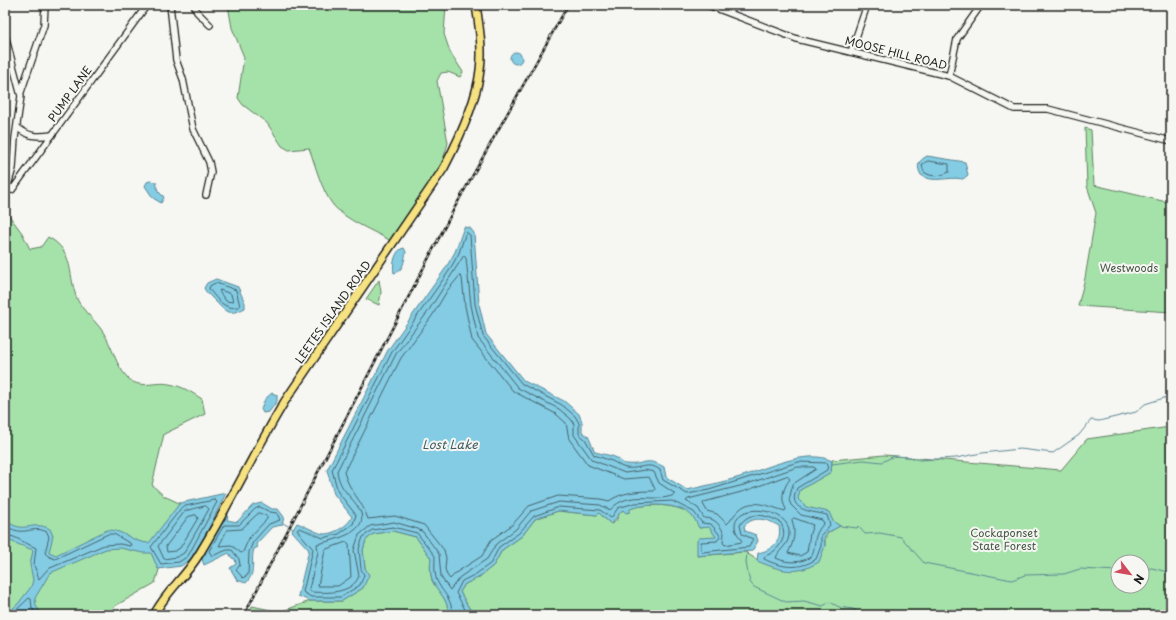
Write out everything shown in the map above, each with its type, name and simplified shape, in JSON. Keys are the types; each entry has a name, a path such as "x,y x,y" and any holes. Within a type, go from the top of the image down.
{"main road":[{"name":"LEETES ISLAND ROAD","path":"154,615 163,600 183,577 198,556 285,401 427,194 449,158 470,108 479,76 481,47 476,5"}],"street":[{"path":"45,5 44,25 21,92 18,128 35,137 52,135"},
{"name":"PUMP LANE","path":"18,128 15,138 13,168 8,186 12,190 147,5"},
{"path":"170,5 176,60 183,79 193,129 209,162 211,172 206,195"},
{"path":"194,5 197,12 210,25"},
{"name":"MOOSE HILL ROAD","path":"708,5 797,39 949,76 1014,109 1048,109 1171,142"},
{"path":"851,52 867,5"},
{"path":"949,76 957,39 981,5"},
{"path":"5,35 21,92"}],"green space":[{"path":"228,5 446,5 444,34 450,52 463,72 460,77 448,72 441,73 437,81 448,143 443,160 430,183 391,241 345,216 338,210 325,192 309,148 289,150 282,146 267,123 243,105 238,98 244,57 232,28"},
{"name":"Westwoods","path":"1085,128 1091,130 1094,185 1171,203 1171,312 1078,306 1085,278 1096,213 1087,186"},
{"path":"5,210 22,233 30,249 41,247 48,237 57,243 63,250 67,258 78,301 103,332 117,362 132,382 137,384 164,383 174,385 202,399 205,414 164,434 152,485 164,496 179,503 155,583 115,606 108,615 5,615"},
{"path":"379,280 381,292 379,305 366,299"},
{"name":"Cockaponset State Forest","path":"1171,419 1171,615 473,615 460,592 465,584 478,578 494,565 502,550 522,536 535,519 558,511 597,515 599,513 611,524 616,521 620,512 627,509 656,505 677,508 692,515 700,528 709,526 717,537 697,556 745,552 769,565 781,569 795,570 825,546 825,538 828,533 840,526 806,507 797,499 800,490 831,472 832,460 884,455 1061,470 1087,439 1170,427"},
{"path":"393,531 416,537 431,558 430,569 432,580 447,605 447,615 250,615 252,606 280,612 310,601 342,601 363,588 365,568 363,550 366,540 373,534"}],"water":[{"path":"514,52 518,52 522,58 518,64 514,64 510,60 510,56"},
{"path":"927,156 965,162 968,175 963,179 926,178 921,175 918,166"},
{"path":"147,182 156,182 158,191 164,197 161,203 153,198 145,186"},
{"name":"Lost Lake","path":"464,227 470,228 474,233 479,304 486,334 524,381 564,401 579,414 582,422 582,432 588,436 595,452 615,457 625,464 653,462 658,464 664,467 666,477 687,490 734,479 773,465 799,458 822,458 832,461 831,472 800,490 798,499 806,507 829,512 833,521 840,526 827,533 824,537 825,546 819,562 803,569 788,570 757,561 758,553 772,547 777,541 780,532 779,526 761,519 752,520 744,526 745,531 756,535 758,541 752,551 697,556 697,541 699,538 716,537 709,527 699,528 692,516 678,508 653,505 630,509 630,512 626,513 623,510 611,524 599,513 597,515 558,511 535,519 522,536 502,550 494,565 478,578 465,584 460,592 473,615 447,615 447,605 432,580 430,569 431,558 416,537 393,531 373,534 366,540 363,550 365,568 369,575 363,588 342,601 310,601 298,596 309,550 292,531 297,523 319,533 328,534 344,526 352,517 334,494 327,470 388,350 445,269 455,252"},
{"path":"404,248 406,252 402,268 394,273 393,266 396,254"},
{"path":"216,279 238,287 245,303 245,308 239,311 229,312 220,306 204,288 207,283"},
{"path":"272,393 277,395 277,401 269,412 263,413 261,409 265,399"},
{"path":"226,493 210,526 191,559 181,566 158,569 151,553 143,553 120,548 106,549 50,573 35,598 36,606 42,615 5,615 17,605 31,587 33,580 30,565 33,550 5,539 5,520 18,527 43,526 50,529 53,536 49,552 56,555 107,530 113,530 138,541 149,543 180,503"},
{"path":"262,503 272,509 278,509 284,517 282,525 272,527 256,544 258,547 254,549 253,553 251,575 246,583 237,580 230,568 236,564 235,559 232,558 229,553 204,565 202,559 206,553 205,551 229,508 227,520 237,522 253,505"}],"waterway":[{"path":"832,464 863,460 882,462 894,456 910,457 919,460 956,458 982,453 1020,449 1053,453 1079,435 1091,420 1099,421 1136,412 1145,404 1167,397 1171,392"},
{"path":"283,523 293,529"},
{"path":"840,526 857,528 858,526 865,534 880,533 901,537 924,563 1012,580 1025,575 1064,574 1080,569 1110,571"},
{"path":"747,553 746,562 748,574 750,582 754,587 786,602 804,601 823,606 830,602 839,607 853,609 862,615"},
{"path":"1150,568 1171,573"}],"railway":[{"path":"244,615 455,207 568,5"}]}
